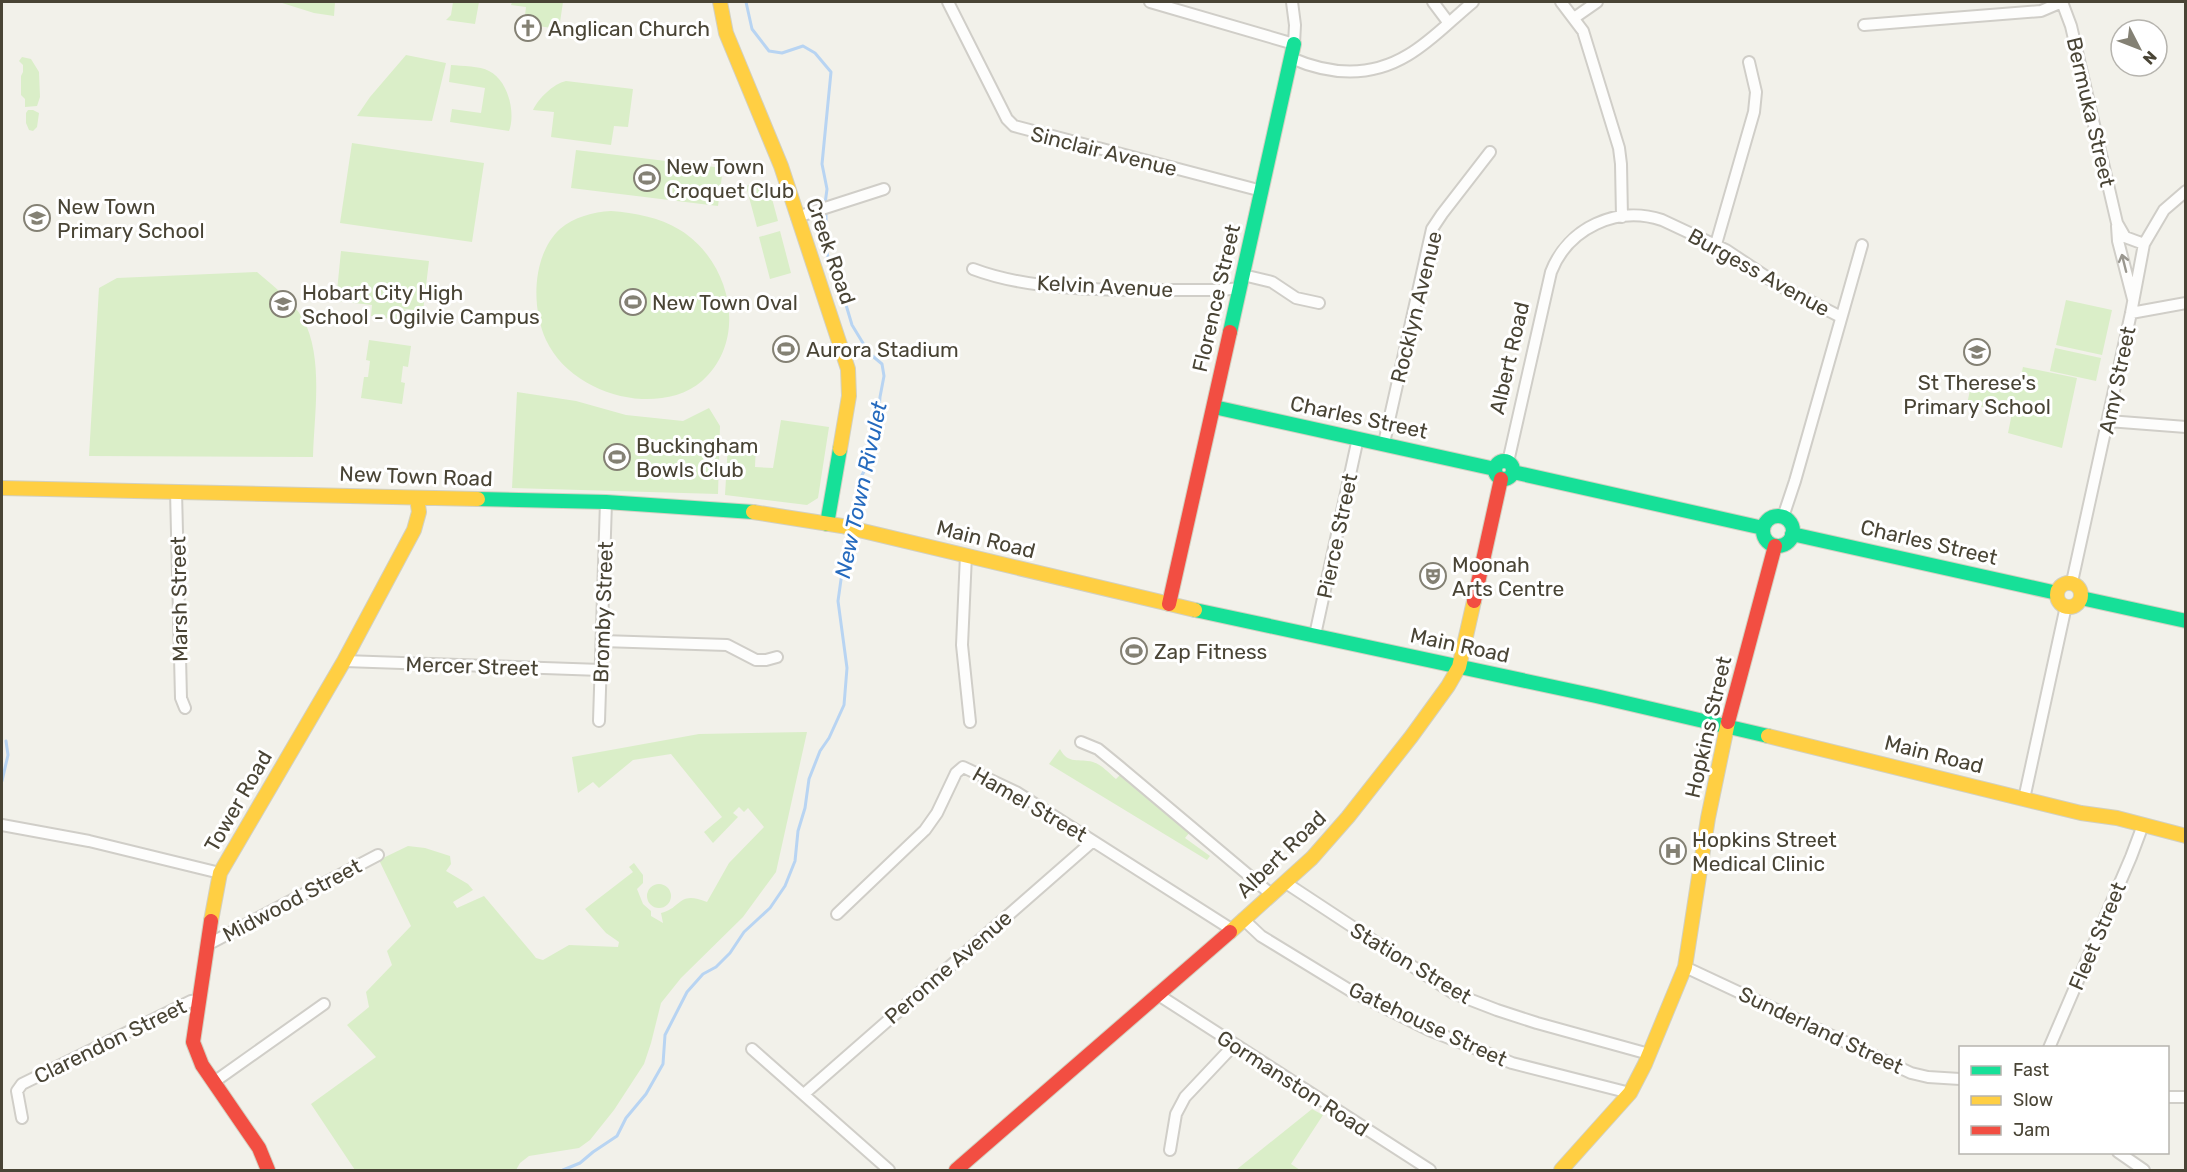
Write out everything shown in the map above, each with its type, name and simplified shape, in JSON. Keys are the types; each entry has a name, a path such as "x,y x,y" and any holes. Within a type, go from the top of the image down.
{"street":[{"name":"Creek Road","path":"720,2 726,33 771,142 798,217 839,340 849,379 834,525"},
{"name":"Sinclair Avenue","path":"948,2 1007,119 1014,126 1262,191"},
{"path":"1150,2 1293,51 1333,72 1375,68 1407,56 1473,2"},
{"name":"Florence Street","path":"1169,604 1293,51 1296,25 1292,2"},
{"path":"1433,2 1448,22"},
{"path":"1561,2 1575,18 1585,37 1619,148 1622,217"},
{"path":"1575,18 1597,2"},
{"path":"1863,25 2041,11 2062,2"},
{"name":"Bermuka Street","path":"2062,2 2071,26 2133,302"},
{"path":"1716,244 1754,112 1756,92 1749,62"},
{"name":"Rocklyn Avenue","path":"1384,443 1432,229 1490,152"},
{"path":"798,217 884,189"},
{"name":"Amy Street","path":"2072,582 2144,244 2164,210 2186,191"},
{"name":"Burgess Avenue","path":"1554,264 1566,246 1580,232 1597,223 1634,215 1652,217 1716,244 1780,286 1840,317"},
{"path":"2117,223 2126,237 2144,244"},
{"path":"1783,517 1862,245"},
{"name":"Albert Road","path":"956,1170 1286,883 1356,808 1448,686 1459,667 1554,264"},
{"name":"Kelvin Avenue","path":"973,270 992,277 1066,288 1221,290 1241,282 1272,282 1296,298 1319,303"},
{"path":"2131,313 2186,303"},
{"name":"Charles Street","path":"1214,407 1763,528"},
{"path":"2108,421 2186,427"},
{"name":"Pierce Street","path":"1315,635 1358,438"},
{"name":"New Town Road","path":"2,488 606,502 772,514 834,525"},
{"name":"Marsh Street","path":"176,491 181,698 185,708"},
{"name":"Tower Road","path":"268,1170 259,1148 214,1082 196,1053 193,1042 220,873 344,661 414,530 419,512 417,498"},
{"name":"Bromby Street","path":"599,721 606,502"},
{"path":"1778,516 1783,517 1790,522 1792,534 1788,542 1775,546 1764,537 1763,528 1768,520 1778,516"},
{"name":"Main Road","path":"834,525 1169,604 1727,726 2081,813 2117,818 2186,846"},
{"name":"Charles Street","path":"1792,534 2057,593"},
{"name":"Hopkins Street","path":"1561,1170 1630,1094 1685,967 1708,818 1727,726 1775,546"},
{"path":"966,555 962,645 970,722"},
{"path":"2072,582 2079,586 2081,598 2074,606 2066,606 2060,603 2057,593 2061,586 2072,582"},
{"path":"2081,598 2186,621"},
{"path":"2024,799 2066,606"},
{"path":"602,641 727,645 756,660 777,657"},
{"name":"Mercer Street","path":"344,661 601,670"},
{"path":"1081,742 1098,750 1120,766 1272,895"},
{"name":"Hamel Street","path":"837,914 925,830 937,813 956,774 963,767 1005,785 1231,929"},
{"path":"2,825 89,842 220,873"},
{"name":"Main Road","path":"2142,829 2186,836"},
{"name":"Fleet Street","path":"2049,1046 2142,829"},
{"name":"Peronne Avenue","path":"804,1095 1093,841"},
{"name":"Midwood Street","path":"208,941 378,855"},
{"name":"Station Street","path":"1286,883 1453,993 1537,1023 1649,1054"},
{"name":"Gatehouse Street","path":"1243,919 1261,936 1352,991 1429,1030 1512,1064 1630,1094"},
{"name":"Sunderland Street","path":"1685,967 1911,1073 1928,1077 1959,1079"},
{"name":"Gormanston Road","path":"1157,994 1430,1170"},
{"name":"Clarendon Street","path":"22,1118 17,1091 22,1084 191,1001 199,1000"},
{"path":"214,1082 324,1004"},
{"path":"1170,1150 1179,1106 1234,1045"},
{"path":"752,1050 890,1170"},
{"path":"2169,1097 2186,1097"},
{"path":"2121,1154 2144,1170"}],"green space":[{"path":"279,2 335,2 334,16 314,13"},
{"path":"453,2 479,2 475,24 446,20 451,15"},
{"path":"512,2 563,2 559,29 524,24 526,7 511,5"},
{"path":"406,55 446,63 432,121 357,116 370,97"},
{"path":"22,57 31,59 39,72 40,97 37,106 25,107 25,99 21,95 23,65 19,61"},
{"path":"451,65 485,69 496,75 506,89 511,106 509,131 450,122 452,109 481,113 485,88 449,82"},
{"path":"566,81 633,89 628,127 614,126 611,145 551,137 554,112 533,110 547,92"},
{"path":"28,110 39,113 37,127 33,131 29,130 26,123"},
{"path":"352,143 484,163 472,242 340,223"},
{"name":"New Town Croquet Club","path":"576,150 723,168 718,206 571,188"},
{"path":"767,180 778,221 757,227 746,186"},
{"name":"New Town Oval","path":"611,211 647,216 680,230 698,244 712,261 722,281 728,302 729,323 726,344 717,364 702,381 682,393 658,399 642,399 599,389 574,374 563,364 553,353 546,340 541,327 536,297 539,267 544,253 560,229 571,221"},
{"path":"780,231 791,273 770,279 759,237"},
{"path":"341,251 429,261 423,311 397,308 418,312 416,323 371,316 372,305 336,301"},
{"path":"257,272 294,306 310,334 316,368 313,457 89,456 99,288 117,278"},
{"path":"2066,300 2112,310 2102,355 2056,345"},
{"path":"369,340 411,346 408,367 403,366 401,382 405,383 402,404 361,398 364,377 368,377 370,361 366,360"},
{"path":"2055,348 2101,358 2096,381 2050,371"},
{"path":"2023,367 2077,378 2062,448 2008,433 2012,413 1967,404 1972,381 2017,391 2017,394"},
{"name":"Buckingham Bowls Club","path":"517,392 576,401 626,415 683,421 709,408 720,426 718,494 512,488"},
{"path":"781,420 829,427 818,498 807,505 725,495 728,444 756,444 755,467 773,468"},
{"path":"807,732 776,872 743,917 681,978 661,1003 644,1064 614,1110 590,1140 579,1148 529,1156 520,1163 516,1170 355,1170 311,1104 376,1057 347,1025 369,1007 366,992 392,965 387,951 411,926 379,860 408,846 425,848 450,856 451,864 446,871 468,884 473,890 453,902 457,908 484,896 536,958 543,960 569,945 618,947 619,942 606,933 585,909 633,872 629,867 634,863 643,875 643,883 637,889 643,904 651,911 651,916 663,923 661,913 685,899 691,898 707,902 729,863 764,827 748,808 744,812 739,807 733,813 738,817 713,843 704,832 722,817 671,754 633,760 599,788 593,782 578,793 572,757 699,734"},
{"path":"1060,749 1070,759 1096,763 1116,779 1121,774 1190,832 1185,838 1210,856 1207,860 1049,764"},
{"path":"659,884 668,887 671,896 668,905 659,908 650,905 647,896 650,887"},
{"path":"1312,1109 1323,1115 1291,1164 1300,1170 1236,1170"}],"waterway":[{"name":"New Town Rivulet","path":"746,2 752,29 769,51 782,53 803,46 815,53 831,72 822,164 827,189 825,204"},
{"name":"New Town Rivulet","path":"826,210 826,250 831,267 841,288 852,325 869,353 882,364 884,376 877,438 861,477 854,523"},
{"name":"New Town Rivulet","path":"563,1170 580,1163 617,1136 626,1118 646,1094 663,1064 665,1035 687,992 703,974 716,967 730,953 744,932 770,908 785,886 795,861 798,831 805,808 809,779 820,751 829,738 844,705 847,668 838,601 845,551 852,532"},
{"path":"2,781 8,755 6,741"}],"traffic: fast":[{"path":"1230,332 1294,44"},
{"path":"1214,407 1495,469"},
{"path":"827,524 840,449"},
{"path":"1504,461 1512,466 1513,470 1508,478 1504,479 1496,474 1495,470 1500,462 1504,461"},
{"path":"1513,472 1763,528"},
{"path":"478,499 606,502 753,512"},
{"path":"1778,516 1784,517 1792,525 1793,531 1792,537 1784,545 1778,546 1772,545 1764,537 1763,531 1764,525 1772,517 1778,516"},
{"path":"1792,534 2057,593"},
{"path":"2081,598 2186,621"},
{"path":"1195,610 1596,696 1768,736"}],"traffic: slow":[{"path":"720,2 726,33 781,166 848,369 849,396 840,449"},
{"path":"2,488 478,499"},
{"path":"211,921 220,873 344,661 414,530 419,512 417,498"},
{"path":"753,512 842,526 1195,610"},
{"path":"2069,583 2078,586 2081,595 2078,604 2069,607 2060,604 2057,595 2060,586 2069,583"},
{"path":"1230,932 1312,858 1348,817 1411,737 1459,667 1474,601"},
{"path":"1561,1170 1630,1093 1645,1064 1685,967 1708,818 1728,722"},
{"path":"1768,736 2081,813 2117,818 2186,836"}],"traffic: jam":[{"path":"1169,604 1230,332"},
{"path":"1474,601 1501,479"},
{"path":"1728,722 1775,546"},
{"path":"211,921 193,1042 202,1065 259,1148 268,1170"},
{"path":"956,1170 1230,932"}],"place":[{"name":"Anglican Church","path":"528,28"},
{"name":"New Town Croquet Club","path":"647,178"},
{"name":"New Town Primary School","path":"37,218"},
{"name":"New Town Oval","path":"633,302"},
{"name":"Hobart City High School - Ogilvie Campus","path":"283,304"},
{"name":"Aurora Stadium","path":"786,349"},
{"name":"St Therese's Primary School","path":"1977,352"},
{"name":"Buckingham Bowls Club","path":"617,457"},
{"name":"Moonah Arts Centre","path":"1433,576"},
{"name":"Zap Fitness","path":"1134,651"},
{"name":"Hopkins Street Medical Clinic","path":"1673,851"}]}
